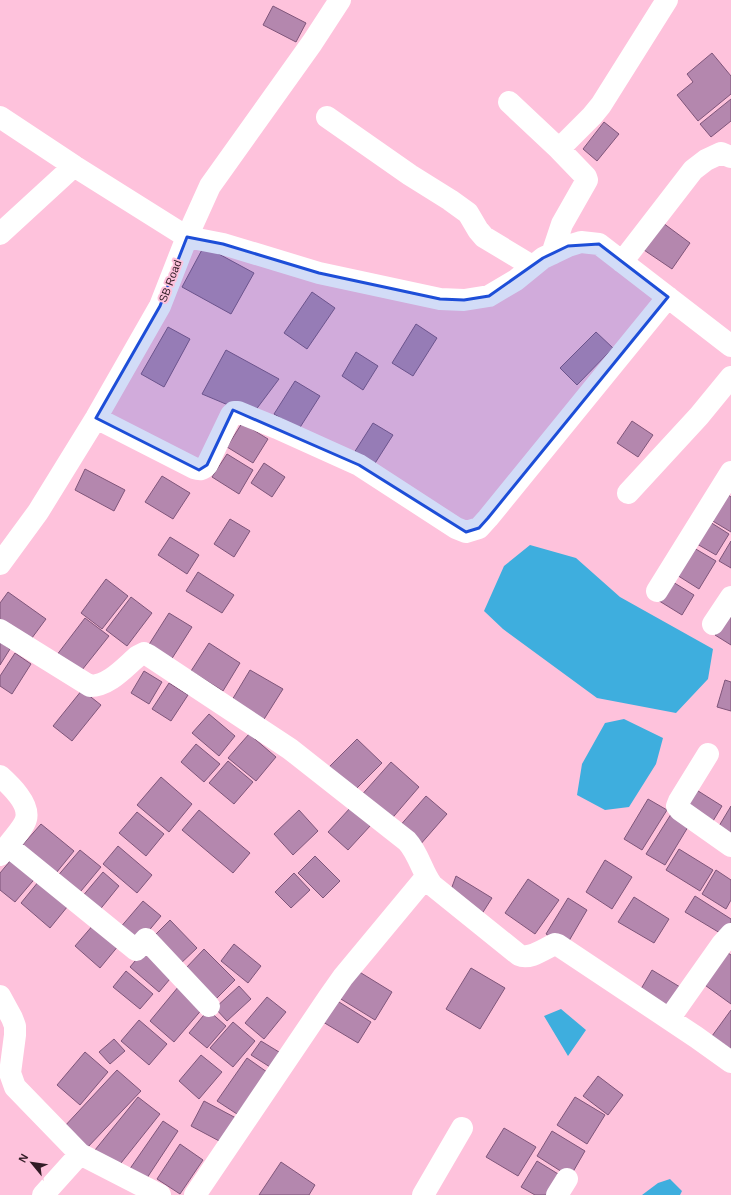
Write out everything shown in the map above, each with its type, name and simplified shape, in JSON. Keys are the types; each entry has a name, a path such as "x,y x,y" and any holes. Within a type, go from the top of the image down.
{"street":[{"name":"SB Road","path":"0,564 38,512 96,418 160,306 178,263 186,237 210,186 312,43 340,0"},
{"path":"559,149 592,116 601,104 667,0"},
{"path":"509,102 559,149 586,177 587,180 562,224 552,254"},
{"path":"0,117 186,237 223,244 319,273 440,299 464,300 489,296 516,280 532,266 568,246 582,242 599,244 731,346"},
{"path":"327,118 450,200 468,214 484,238 532,266"},
{"path":"622,262 693,170 706,160 721,153 731,157"},
{"path":"0,234 74,166"},
{"path":"96,418 199,470 204,469 207,465 231,415 234,412 238,412 359,465 456,528 466,532 479,528 488,518 668,297"},
{"path":"628,494 699,416 731,377"},
{"path":"657,592 731,472"},
{"path":"713,624 731,597"},
{"path":"0,630 90,686 98,686 105,683 138,656 144,654 148,655 290,749 407,841 414,849 426,877 432,885 519,955 528,957 555,944 558,945 731,1062"},
{"path":"708,754 677,806 680,810 731,846"},
{"path":"0,776 12,787 26,809 26,819 4,850 136,950 146,939 209,1006"},
{"path":"195,1195 332,992 426,877"},
{"path":"669,1019 722,944 731,934"},
{"path":"0,996 15,1026 10,1073 15,1087 80,1154 160,1195"},
{"path":"423,1195 462,1128"},
{"path":"43,1195 80,1154"}],"highlighted area":[{"path":"187,237 223,244 319,273 440,299 464,300 489,296 543,258 568,246 599,244 668,297 488,518 479,528 466,532 359,465 233,410 207,465 199,470 96,418 160,306"}],"water":[{"path":"530,545 576,558 620,597 713,649 708,679 676,713 597,698 503,629 484,611 504,566"},
{"path":"624,719 663,738 656,764 629,807 605,810 577,795 582,764 605,723"},
{"path":"561,1009 586,1030 568,1056 544,1016"},
{"path":"670,1179 682,1191 680,1195 642,1195 658,1183"}],"building":[{"path":"273,6 306,23 296,42 263,25"},
{"path":"712,53 731,76 731,94 698,121 677,95 693,82 687,74"},
{"path":"731,99 731,121 711,137 700,124"},
{"path":"604,122 619,134 597,161 583,149"},
{"path":"663,223 690,243 672,269 644,250"},
{"path":"204,246 254,273 231,314 182,287"},
{"path":"312,292 335,308 307,349 284,333"},
{"path":"416,324 437,338 413,376 392,363"},
{"path":"168,327 190,339 164,387 141,374"},
{"path":"596,332 613,348 577,385 560,368"},
{"path":"226,350 279,379 252,415 202,394"},
{"path":"356,352 378,366 363,390 342,376"},
{"path":"295,381 320,396 299,429 274,414"},
{"path":"632,421 653,435 638,457 617,443"},
{"path":"242,423 268,439 253,463 227,447"},
{"path":"373,423 393,435 372,468 352,456"},
{"path":"227,454 253,470 239,494 212,477"},
{"path":"264,463 285,477 272,497 251,483"},
{"path":"85,469 125,490 114,511 75,490"},
{"path":"162,476 190,493 173,519 145,502"},
{"path":"727,494 731,497 731,532 711,520"},
{"path":"230,519 250,531 234,557 214,544"},
{"path":"710,522 729,534 716,555 697,544"},
{"path":"170,537 199,555 187,574 158,555"},
{"path":"731,541 731,568 719,561"},
{"path":"689,545 716,561 699,589 672,572"},
{"path":"198,572 234,595 222,613 186,591"},
{"path":"106,579 128,596 102,629 81,613"},
{"path":"668,579 694,595 682,615 656,599"},
{"path":"8,592 46,619 26,646 0,627 0,603"},
{"path":"131,597 152,613 127,646 106,630"},
{"path":"169,613 192,627 171,660 148,646"},
{"path":"728,613 731,615 731,645 715,635"},
{"path":"85,618 109,636 78,675 53,660"},
{"path":"0,642 10,649 0,665"},
{"path":"209,643 240,663 223,691 191,671"},
{"path":"15,653 31,664 12,694 0,686 0,676"},
{"path":"250,670 283,689 261,724 229,705"},
{"path":"144,671 162,682 149,704 131,693"},
{"path":"725,680 731,682 731,711 717,707"},
{"path":"169,683 188,695 171,721 152,709"},
{"path":"82,690 101,705 72,741 53,726"},
{"path":"209,714 235,736 219,756 192,733"},
{"path":"249,734 276,757 256,781 228,758"},
{"path":"357,739 382,763 350,795 325,771"},
{"path":"196,744 220,764 204,782 181,762"},
{"path":"228,761 253,782 234,804 209,783"},
{"path":"391,762 419,787 388,823 359,798"},
{"path":"161,777 192,804 169,832 137,805"},
{"path":"695,789 722,806 710,826 683,808"},
{"path":"426,796 447,814 419,846 398,828"},
{"path":"648,799 667,810 642,850 624,839"},
{"path":"731,806 731,840 716,831"},
{"path":"351,807 371,825 348,850 328,832"},
{"path":"199,810 250,853 233,873 182,830"},
{"path":"299,810 318,831 293,855 274,834"},
{"path":"673,811 691,822 665,865 646,854"},
{"path":"137,812 164,834 146,856 119,833"},
{"path":"41,824 74,851 52,878 19,849"},
{"path":"118,846 152,875 137,893 103,864"},
{"path":"679,849 713,870 700,891 666,870"},
{"path":"80,850 101,867 76,897 55,879"},
{"path":"15,855 38,875 15,902 0,890 0,873"},
{"path":"315,856 340,881 323,898 298,873"},
{"path":"605,860 632,877 612,909 586,892"},
{"path":"716,870 731,880 731,900 726,909 702,894"},
{"path":"103,872 119,886 98,912 81,898"},
{"path":"294,873 310,890 291,908 275,892"},
{"path":"43,876 72,901 50,928 21,903"},
{"path":"456,876 492,898 478,920 449,895"},
{"path":"528,879 559,900 535,934 505,913"},
{"path":"695,896 731,919 731,926 725,936 685,912"},
{"path":"634,897 669,919 654,943 618,922"},
{"path":"568,898 587,910 566,946 546,934"},
{"path":"143,901 161,916 137,945 119,929"},
{"path":"170,920 197,948 178,966 152,938"},
{"path":"94,924 119,945 100,968 75,946"},
{"path":"234,944 261,966 248,983 221,961"},
{"path":"146,948 175,973 159,992 130,967"},
{"path":"204,949 235,980 216,999 185,969"},
{"path":"725,951 731,955 731,1004 702,983"},
{"path":"353,968 392,992 375,1020 336,996"},
{"path":"471,968 505,988 480,1029 446,1009"},
{"path":"652,970 680,987 665,1011 638,994"},
{"path":"126,971 153,994 140,1009 113,987"},
{"path":"179,986 204,1007 174,1042 150,1021"},
{"path":"239,986 251,999 227,1021 215,1008"},
{"path":"267,997 286,1012 264,1039 245,1023"},
{"path":"331,997 371,1022 358,1043 318,1019"},
{"path":"208,1010 226,1026 207,1048 189,1033"},
{"path":"731,1010 731,1049 712,1036"},
{"path":"139,1020 167,1044 149,1065 121,1041"},
{"path":"233,1022 255,1041 233,1067 210,1048"},
{"path":"114,1039 125,1051 110,1064 99,1052"},
{"path":"261,1041 279,1052 270,1067 251,1055"},
{"path":"85,1052 108,1072 80,1105 57,1085"},
{"path":"201,1055 222,1072 199,1099 179,1081"},
{"path":"247,1058 267,1072 237,1114 217,1101"},
{"path":"117,1070 141,1091 86,1149 63,1128"},
{"path":"598,1076 623,1095 608,1115 583,1096"},
{"path":"138,1097 160,1114 117,1168 95,1150"},
{"path":"575,1097 605,1115 587,1144 557,1125"},
{"path":"204,1101 236,1118 223,1143 191,1126"},
{"path":"163,1121 178,1131 145,1181 129,1170"},
{"path":"504,1128 536,1147 518,1176 486,1157"},
{"path":"552,1131 585,1151 570,1177 537,1156"},
{"path":"180,1144 203,1160 180,1194 157,1179"},
{"path":"537,1161 563,1177 552,1195 535,1195 521,1187"},
{"path":"281,1162 315,1185 309,1195 259,1195"}]}
